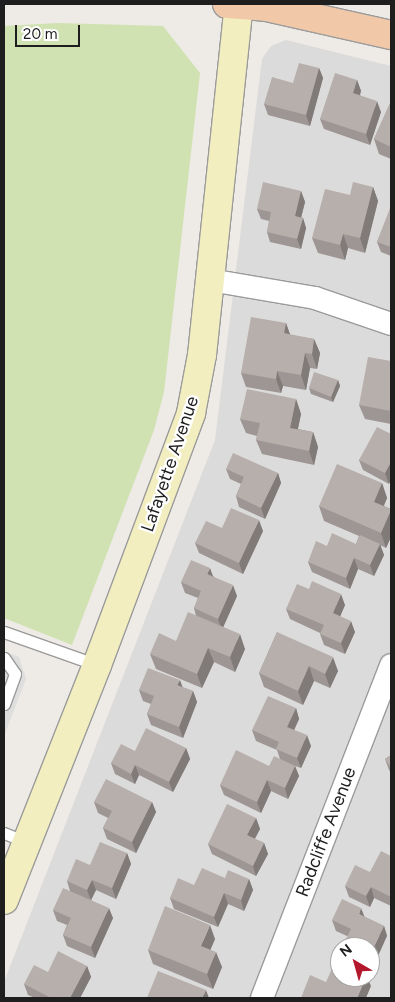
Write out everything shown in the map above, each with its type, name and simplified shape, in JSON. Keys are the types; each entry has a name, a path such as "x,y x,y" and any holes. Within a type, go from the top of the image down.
{"main road":[{"path":"235,4 266,7 391,35"}],"street":[{"name":"Lafayette Avenue","path":"4,900 15,837 97,665 191,414 202,355 235,4"},
{"path":"210,280 316,298 391,324"},
{"name":"Radcliffe Avenue","path":"262,998 391,665"}],"lane":[{"path":"4,632 97,665"},
{"path":"4,658 15,674 4,704"}],"shaded area":[{"path":"286,40 391,66 391,998 4,998 4,982 215,440 262,59 271,46"},
{"path":"4,651 19,657 26,679 4,736"}],"green space":[{"path":"58,23 163,26 200,73 164,392 154,430 72,645 4,618 4,26"}],"building":[{"path":"299,63 319,68 306,115 264,104 272,77 293,83"},
{"path":"335,73 357,80 353,93 377,101 366,134 320,119"},
{"path":"391,101 391,147 374,139"},
{"path":"263,182 301,191 295,216 303,218 297,239 267,232 271,212 257,209"},
{"path":"353,182 373,187 360,238 343,234 340,245 312,238 325,189 350,195"},
{"path":"391,208 391,247 377,242"},
{"path":"251,317 286,323 284,333 314,339 312,354 305,353 301,375 277,371 276,379 241,373"},
{"path":"368,357 391,361 391,411 359,405"},
{"path":"314,372 338,380 331,397 309,388"},
{"path":"247,389 296,399 290,428 313,432 309,451 256,440 260,423 240,419"},
{"path":"377,427 391,434 391,462 385,473 359,460"},
{"path":"233,453 278,473 261,508 236,496 244,477 226,469"},
{"path":"337,464 382,483 374,502 391,510 381,533 319,506"},
{"path":"231,508 259,520 239,563 195,543 206,521 222,528"},
{"path":"332,533 356,544 360,535 380,544 370,565 354,558 346,578 308,562 316,541 327,546"},
{"path":"191,560 210,568 207,574 233,585 218,619 194,608 201,591 181,582"},
{"path":"312,581 341,594 333,613 351,621 341,643 320,634 324,625 286,609 297,584 309,589"},
{"path":"188,612 240,634 230,657 208,648 197,674 150,654 159,633 176,641"},
{"path":"277,632 333,657 325,674 309,666 298,691 259,673"},
{"path":"148,668 180,680 177,685 193,691 179,727 147,714 154,696 139,690"},
{"path":"268,696 296,708 287,727 307,735 297,758 276,749 279,742 252,730"},
{"path":"146,728 186,748 169,782 135,765 131,774 111,763 121,744 135,751"},
{"path":"236,750 269,766 274,756 295,766 285,788 267,780 257,802 220,785"},
{"path":"391,755 391,768 385,759"},
{"path":"106,779 152,802 132,842 103,828 112,811 94,802"},
{"path":"227,804 256,818 247,835 264,843 253,866 208,844"},
{"path":"100,842 127,853 112,888 92,880 87,890 67,881 76,859 90,865"},
{"path":"381,851 391,856 391,897 371,887 366,896 345,886 355,865 370,872"},
{"path":"202,868 225,878 228,870 249,879 241,900 224,893 214,917 170,898 178,878 194,885"},
{"path":"63,888 109,908 91,947 63,935 71,918 53,910"},
{"path":"342,899 361,908 359,914 384,926 379,937 347,937 351,929 332,920"},
{"path":"165,906 210,925 201,946 216,952 207,974 148,950"},
{"path":"58,951 87,966 70,998 51,998 24,984 34,965 48,972"},
{"path":"158,971 206,990 202,998 147,998"},
{"path":"330,973 330,987 362,987 357,998 301,998 310,975 326,982"}]}
